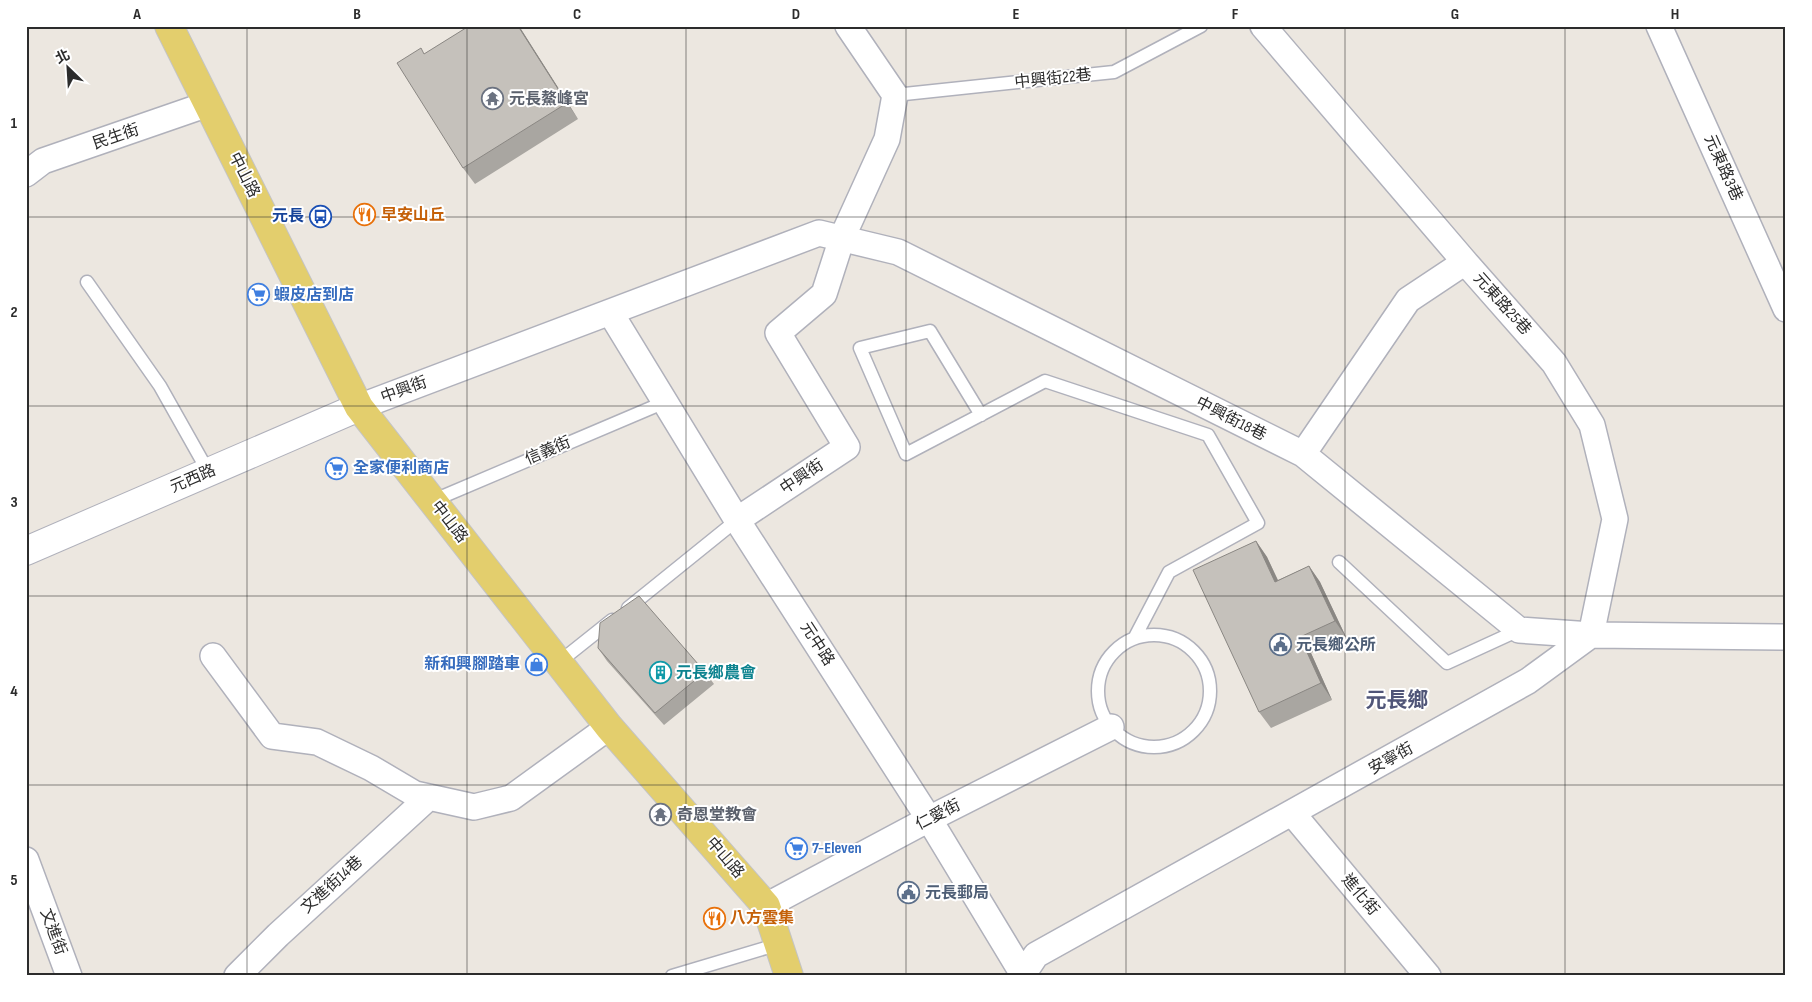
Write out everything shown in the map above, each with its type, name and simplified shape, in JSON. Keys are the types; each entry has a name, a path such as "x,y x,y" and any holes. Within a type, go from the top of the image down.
{"main road":[{"name":"中山路","path":"169,26 359,406 609,727 766,906 789,976"},
{"name":"元西路","path":"26,551 359,406"}],"street":[{"path":"848,26 895,95"},
{"name":"元東路25巷","path":"1263,26 1554,363 1592,425 1615,519 1591,635"},
{"name":"元東路3巷","path":"1659,26 1786,309"},
{"name":"中興街","path":"737,520 846,447 778,333 824,294 842,238 887,139 895,95"},
{"name":"民生街","path":"26,174 43,161 208,104"},
{"name":"中興街","path":"359,406 819,233 842,238"},
{"name":"中興街18巷","path":"842,238 898,252 1303,454 1519,630"},
{"path":"1303,454 1408,300 1465,262"},
{"name":"元中路","path":"610,312 737,520 929,819 1023,975"},
{"path":"1519,630 1591,635 1786,637"},
{"name":"安寧街","path":"1023,975 1036,955 1293,814 1528,681 1591,635"},
{"path":"213,656 272,736 316,742 371,768 415,794 474,807 511,798 609,727"},
{"name":"仁愛街","path":"766,906 929,819 1111,727"},
{"name":"文進街14巷","path":"237,976 278,935 429,797"},
{"name":"進化街","path":"1293,814 1428,976"},
{"name":"文進街","path":"26,860 69,976"}],"lane":[{"name":"中興街22巷","path":"895,95 1114,72 1201,26"},
{"path":"88,282 160,386 209,472"},
{"path":"981,415 930,331 860,348 906,454 981,415 1045,381 1208,435 1258,523 1169,572 1135,637"},
{"name":"信義街","path":"432,501 665,402"},
{"name":"中興街","path":"558,663 737,520"},
{"path":"1339,562 1447,663 1519,630"},
{"path":"1157,634 1178,639 1195,652 1206,669 1211,692 1206,714 1192,732 1173,744 1150,747 1128,742 1111,727 1100,709 1097,687 1103,666 1116,648 1135,637 1157,634"},
{"path":"672,976 779,944"}],"building":[{"name":"元長鰲峰宮","path":"469,26 518,26 567,103 463,168 397,63 421,48 424,54"},
{"name":"元長鄉公所","path":"1256,541 1275,582 1309,566 1335,621 1300,637 1321,683 1259,712 1193,570"},
{"name":"元長鄉農會","path":"639,596 705,672 655,713 598,648 600,623"}],"place":[{"name":"元長鰲峰宮","path":"493,99"},
{"name":"早安山丘","path":"365,215"},
{"name":"元長","path":"320,216"},
{"name":"蝦皮店到店","path":"258,295"},
{"name":"全家便利商店","path":"337,468"},
{"name":"元長鄉公所","path":"1280,645"},
{"name":"新和興腳踏車","path":"536,664"},
{"name":"元長鄉農會","path":"660,673"},
{"name":"奇恩堂教會","path":"661,815"},
{"name":"7-Eleven","path":"796,848"},
{"name":"元長郵局","path":"909,893"},
{"name":"八方雲集","path":"714,918"}],"district":[{"name":"元長鄉","path":"1397,700"}]}
